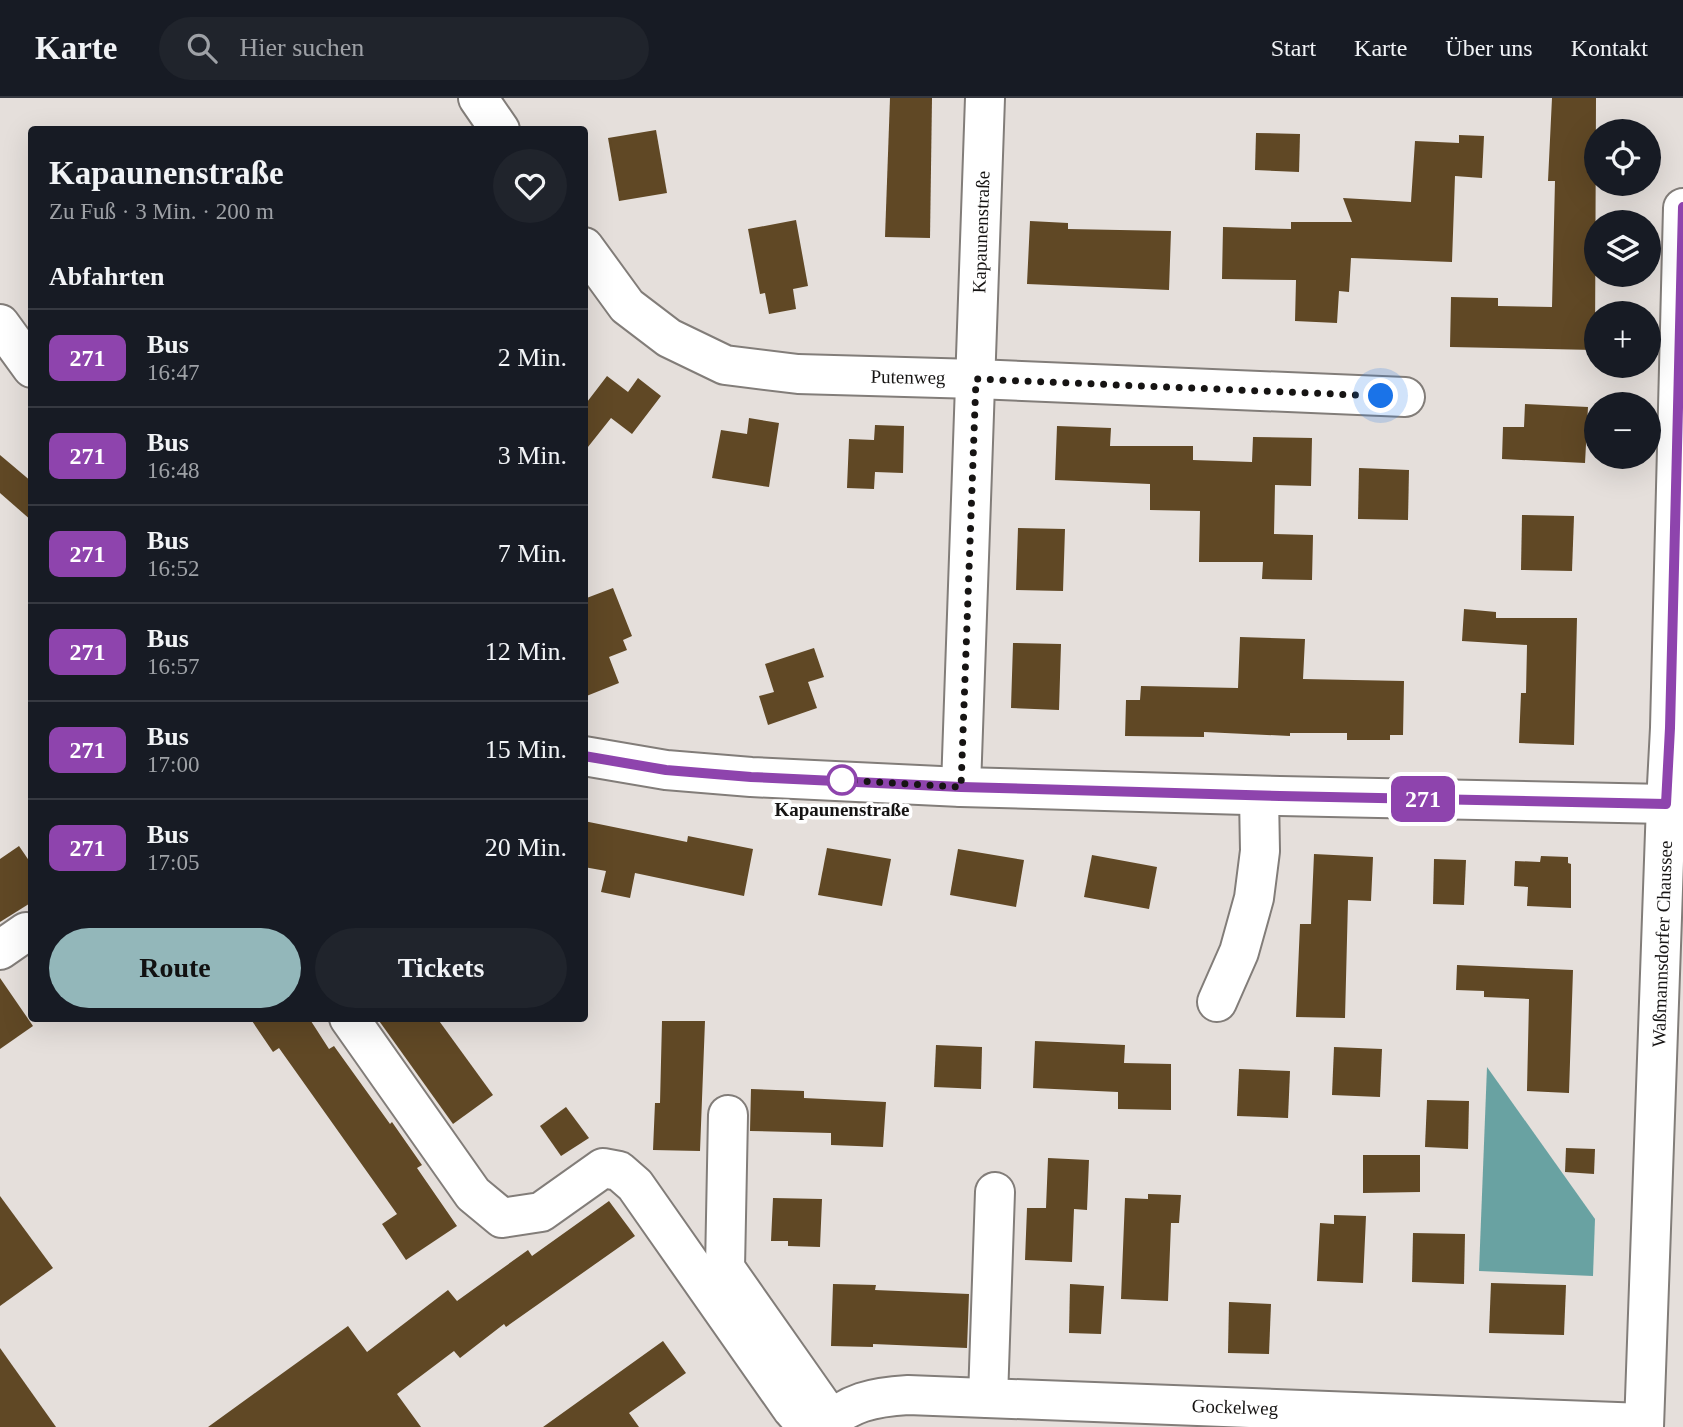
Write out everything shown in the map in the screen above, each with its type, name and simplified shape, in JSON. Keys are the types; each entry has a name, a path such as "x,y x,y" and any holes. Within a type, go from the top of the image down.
{"street":[{"path":"478,98 497,126"},
{"name":"Kapaunenstraße","path":"961,787 985,98"},
{"name":"Waßmannsdorfer Chaussee","path":"1644,1425 1671,1025 1666,804 1677,729 1683,208"},
{"name":"Putenweg","path":"588,252 627,306 669,338 725,365 798,374 1405,397"},
{"path":"0,324 28,362"},
{"path":"588,757 666,770 738,776 961,787 1666,804"},
{"path":"1217,1002 1239,952 1254,898 1260,850 1259,796"},
{"path":"352,1022 473,1194 502,1218 541,1212 603,1168 620,1171 635,1185 792,1409 821,1424"},
{"path":"728,1115 725,1268 821,1424"},
{"path":"988,1398 995,1192"},
{"name":"Gockelweg","path":"821,1424 856,1404 880,1397 908,1395 988,1398 1194,1416 1644,1425"}],"water":[{"path":"1487,1067 1595,1219 1593,1276 1479,1271"}],"building":[{"path":"890,98 932,98 930,238 885,237"},
{"path":"1552,98 1596,98 1596,119 1584,119 1584,196 1596,196 1596,210 1584,210 1584,287 1595,287 1595,301 1584,301 1584,350 1450,347 1451,297 1498,298 1498,306 1552,307 1555,181 1548,181"},
{"path":"656,130 667,193 619,201 608,138"},
{"path":"1256,133 1300,134 1299,172 1255,170"},
{"path":"1459,135 1484,136 1482,178 1455,176 1452,262 1351,258 1349,292 1339,291 1337,323 1295,321 1296,280 1222,279 1223,227 1291,229 1291,222 1352,222 1343,198 1411,202 1415,141 1459,143"},
{"path":"796,220 808,286 793,289 796,309 769,314 765,293 760,294 748,229"},
{"path":"1030,221 1068,223 1068,229 1171,231 1169,290 1027,284"},
{"path":"607,376 628,392 638,378 661,396 632,434 611,418 588,447 588,401"},
{"path":"1525,404 1584,407 1584,463 1502,459 1503,427 1524,427"},
{"path":"749,418 779,423 769,487 712,478 721,430 747,434"},
{"path":"875,425 904,426 903,473 875,472 874,489 847,488 849,439 874,440"},
{"path":"1057,426 1111,428 1110,446 1193,446 1193,460 1252,462 1253,437 1312,438 1311,486 1275,485 1274,534 1313,535 1312,580 1262,579 1263,562 1199,562 1200,511 1150,510 1150,484 1055,480"},
{"path":"0,455 28,479 28,518 0,493"},
{"path":"1359,468 1409,470 1408,520 1358,519"},
{"path":"1522,515 1574,516 1572,571 1521,570"},
{"path":"1018,528 1065,529 1063,591 1016,590"},
{"path":"613,588 632,636 623,640 627,650 609,657 619,683 588,695 588,597"},
{"path":"1464,609 1496,612 1496,618 1577,618 1574,745 1519,743 1521,693 1526,693 1527,645 1462,641"},
{"path":"1240,637 1305,639 1303,679 1404,681 1403,735 1390,735 1390,740 1347,740 1347,733 1290,733 1290,736 1204,732 1204,737 1125,736 1126,700 1140,700 1141,686 1238,688"},
{"path":"1013,643 1061,644 1059,710 1011,708"},
{"path":"814,648 824,677 808,682 817,708 768,725 759,696 774,692 765,664"},
{"path":"588,822 687,842 688,836 753,849 744,896 635,873 630,898 601,892 606,871 588,868"},
{"path":"19,846 28,859 28,904 0,922 0,859"},
{"path":"827,848 891,859 882,906 818,895"},
{"path":"958,849 1024,860 1016,907 950,895"},
{"path":"1314,854 1373,857 1371,901 1348,900 1345,1018 1296,1017 1300,924 1311,924"},
{"path":"1092,855 1157,867 1149,909 1084,897"},
{"path":"1541,856 1568,857 1568,863 1571,864 1571,908 1527,906 1528,887 1514,886 1515,861 1540,862"},
{"path":"1434,859 1466,860 1464,905 1433,904"},
{"path":"1457,965 1573,970 1569,1093 1527,1091 1529,999 1484,997 1484,991 1456,990"},
{"path":"0,978 33,1026 0,1049"},
{"path":"662,1021 705,1021 700,1151 653,1150 655,1103 660,1103"},
{"path":"253,1022 312,1022 329,1049 334,1046 390,1124 392,1122 422,1165 417,1168 457,1226 406,1260 382,1224 397,1214 279,1048 273,1052"},
{"path":"380,1022 440,1022 493,1095 453,1124"},
{"path":"1035,1041 1125,1045 1124,1063 1171,1064 1171,1110 1118,1109 1118,1092 1033,1088"},
{"path":"936,1045 982,1047 981,1089 934,1087"},
{"path":"1334,1047 1382,1049 1380,1097 1332,1095"},
{"path":"1239,1069 1290,1071 1288,1118 1237,1116"},
{"path":"751,1089 804,1091 804,1098 886,1102 883,1147 831,1145 831,1133 750,1131"},
{"path":"1427,1100 1469,1101 1468,1149 1425,1147"},
{"path":"566,1107 589,1138 561,1156 540,1126"},
{"path":"1566,1148 1595,1149 1594,1174 1565,1172"},
{"path":"1363,1155 1420,1155 1420,1192 1363,1193"},
{"path":"1048,1158 1089,1160 1087,1210 1074,1209 1072,1262 1025,1260 1027,1208 1046,1208"},
{"path":"1148,1194 1181,1195 1179,1223 1171,1223 1168,1301 1121,1299 1125,1198 1148,1199"},
{"path":"0,1196 53,1268 0,1306"},
{"path":"773,1198 822,1199 820,1247 788,1246 788,1241 771,1241"},
{"path":"609,1201 635,1236 506,1327 504,1324 460,1358 454,1351 397,1394 421,1427 208,1427 348,1326 367,1352 448,1290 457,1301 528,1250 532,1256"},
{"path":"1334,1215 1366,1216 1363,1283 1317,1281 1320,1223 1334,1224"},
{"path":"1413,1233 1465,1234 1464,1284 1412,1282"},
{"path":"1491,1283 1566,1285 1564,1335 1489,1333"},
{"path":"833,1284 876,1285 875,1290 969,1294 967,1348 873,1344 873,1347 831,1346"},
{"path":"1070,1284 1104,1286 1101,1334 1069,1333"},
{"path":"1229,1302 1271,1304 1269,1354 1228,1353"},
{"path":"663,1341 686,1373 629,1413 639,1427 543,1427"},
{"path":"0,1348 56,1427 0,1427"}],"bus line":[{"name":"271","path":"588,757 666,770 751,777 961,787 1666,804 1683,207"}],"place":[{"name":"Kapaunenstraße","path":"842,780"}],"route":[{"path":"842,780 961,787 976,379 1381,396"}]}
